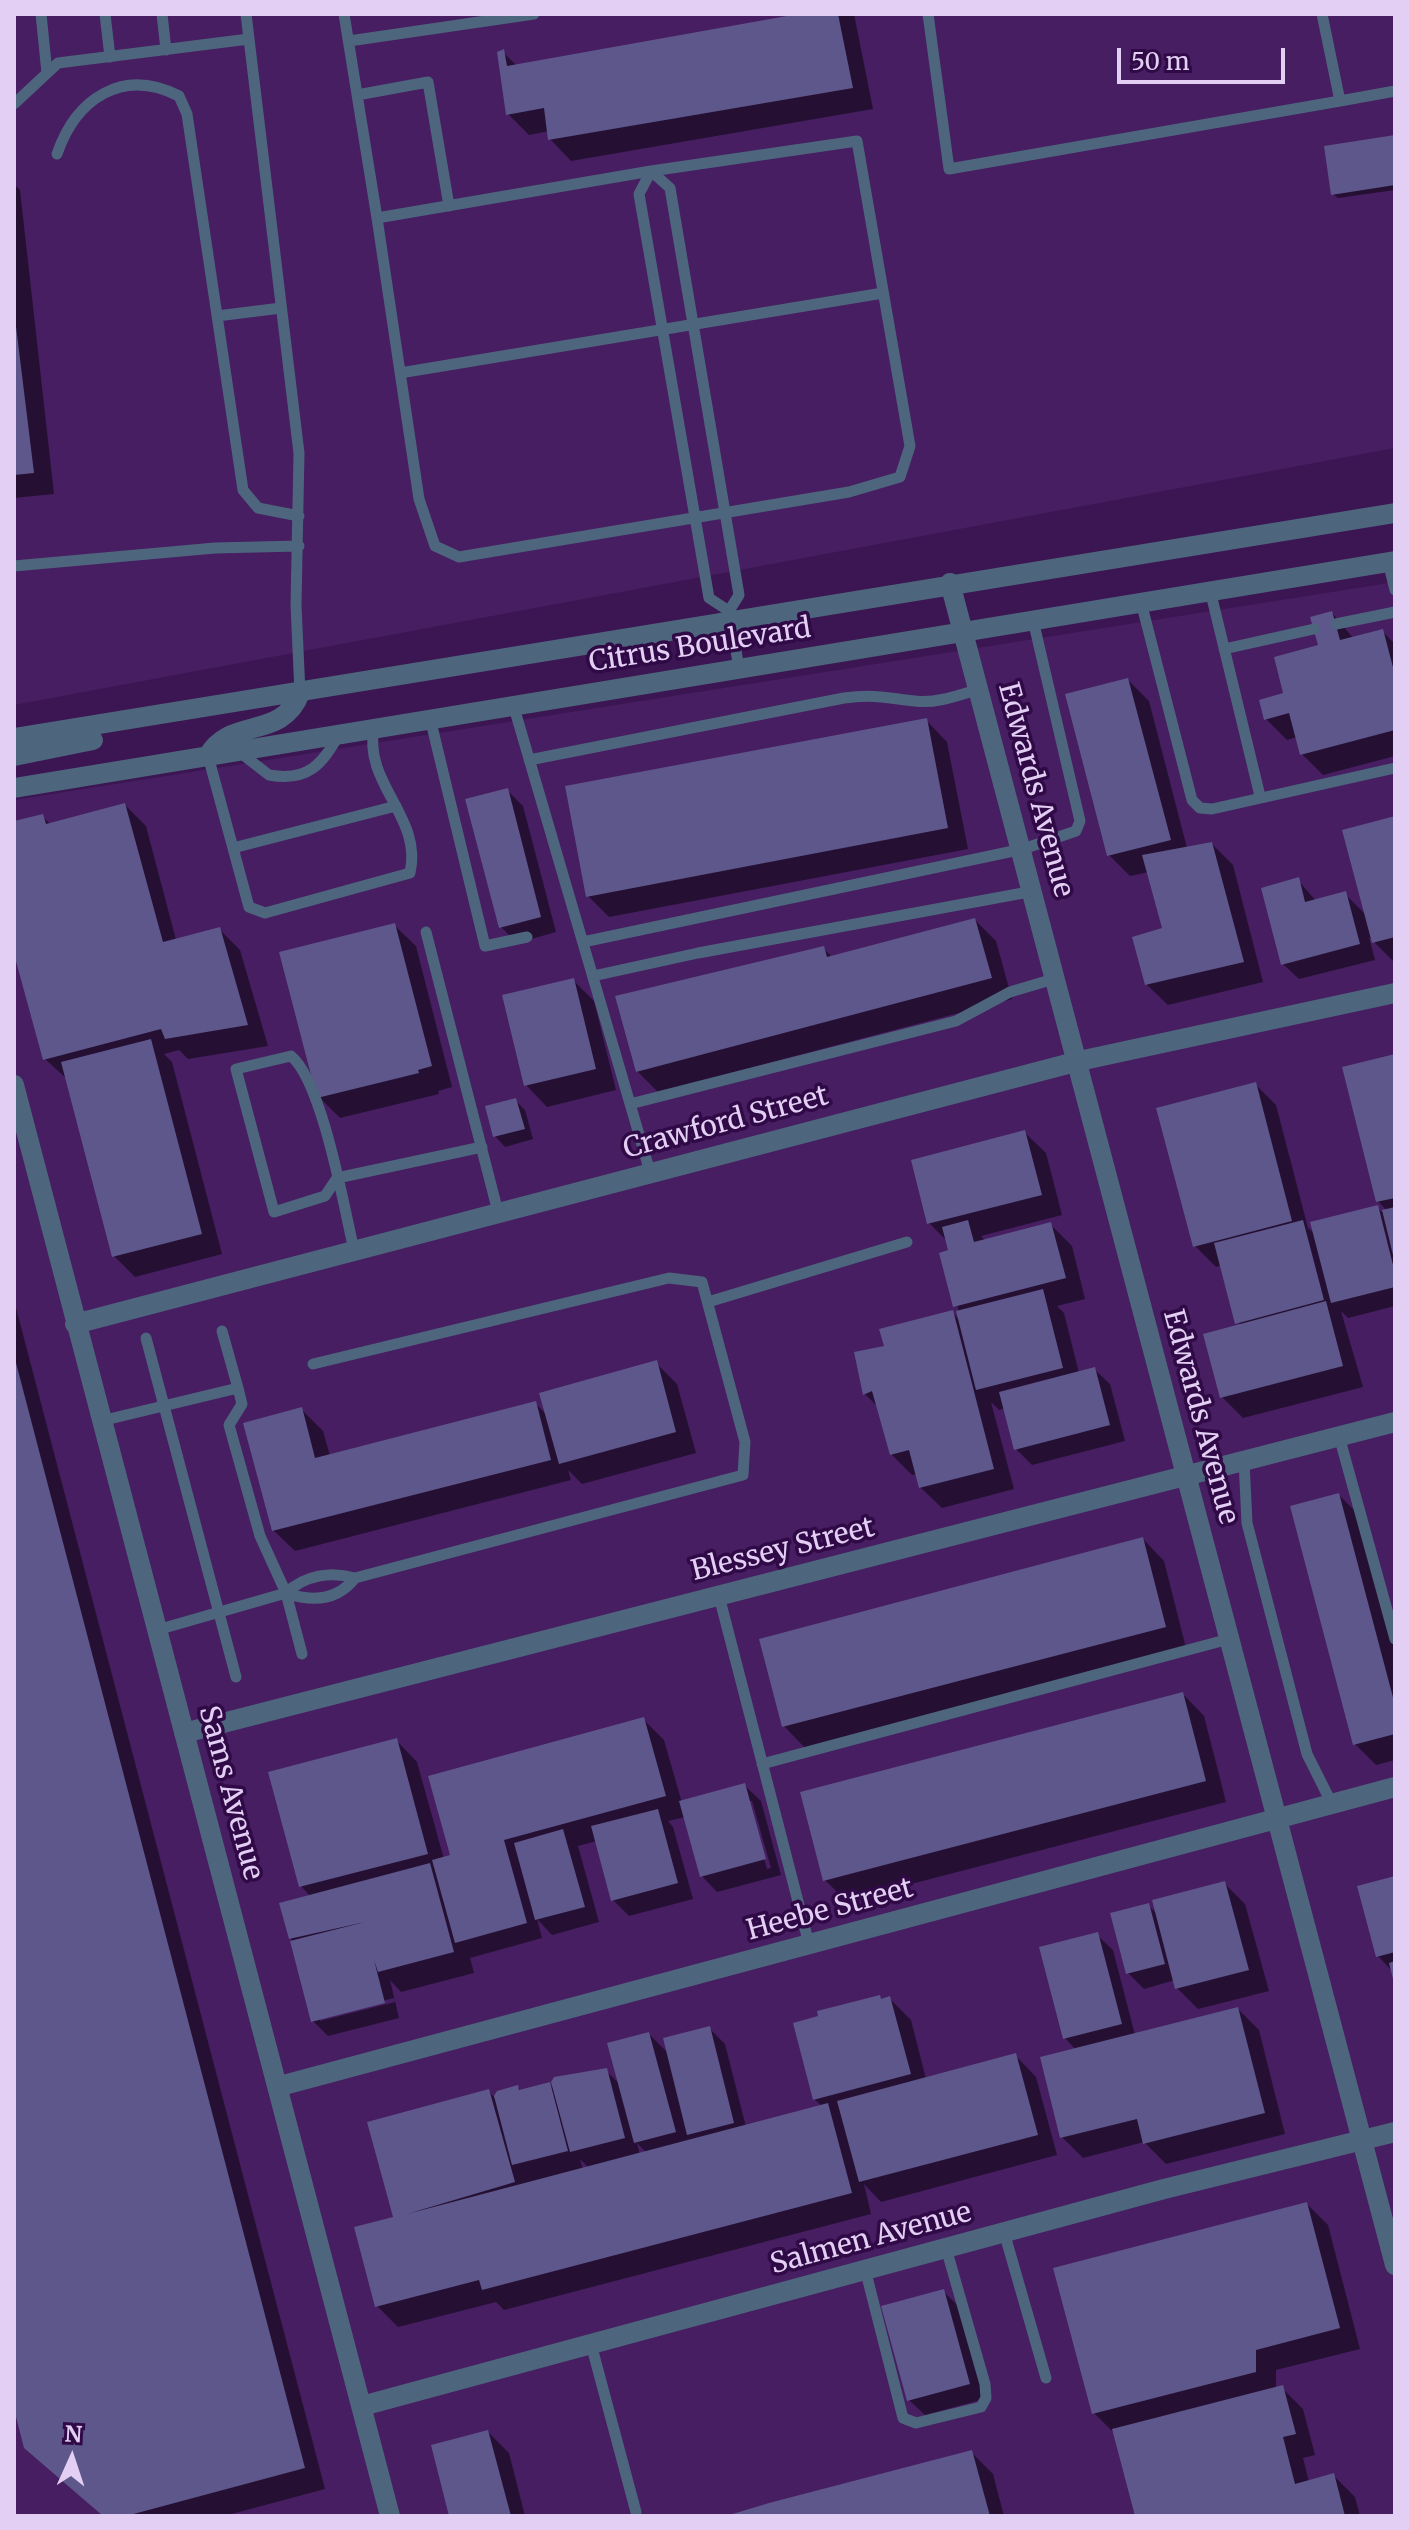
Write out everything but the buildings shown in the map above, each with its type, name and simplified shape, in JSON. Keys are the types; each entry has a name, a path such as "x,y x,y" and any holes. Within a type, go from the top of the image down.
{"street":[{"name":"Citrus Boulevard","path":"14,738 300,693 730,616 1395,513"},
{"name":"Citrus Boulevard","path":"14,788 1391,561"},
{"name":"Edwards Avenue","path":"950,583 1023,849 1395,2265"},
{"path":"208,756 216,741 226,735 267,726 294,710 300,693"},
{"path":"14,756 140,731 167,714"},
{"name":"Crawford Street","path":"75,1324 1079,1061 1395,993"},
{"name":"Sams Avenue","path":"14,1085 75,1324 280,2086 390,2516"},
{"name":"Blessey Street","path":"184,1733 1395,1422"},
{"name":"Heebe Street","path":"280,2086 1395,1787"},
{"name":"Salmen Avenue","path":"362,2406 1004,2232 1395,2132"}],"lane":[{"path":"41,14 47,73"},
{"path":"105,14 110,57"},
{"path":"162,14 166,50"},
{"path":"246,14 299,453 296,605 300,693"},
{"path":"344,14 419,499 435,546 459,557 849,492 900,477 910,446 857,141 651,171 377,218"},
{"path":"349,41 534,14"},
{"path":"928,14 949,169 1395,91"},
{"path":"1322,14 1340,101"},
{"path":"14,104 58,63 249,39"},
{"path":"357,95 428,82 449,206"},
{"path":"57,154 66,127 85,103 112,90 130,85 160,86 179,96 187,114 243,490 258,508 299,516"},
{"path":"651,171 670,188 739,595 730,616 739,668"},
{"path":"651,171 639,194 709,598 730,616"},
{"path":"400,373 883,293"},
{"path":"217,316 281,308"},
{"path":"14,566 215,548 299,546"},
{"path":"1391,561 1395,590"},
{"path":"1210,590 1260,796"},
{"path":"1141,602 1192,800 1200,808 1212,809 1395,768"},
{"path":"1336,624 1395,612"},
{"path":"583,942 1023,849 1076,831 1080,821 1033,620"},
{"path":"1224,649 1314,629"},
{"path":"529,760 844,698 875,694 916,702 937,701 979,689"},
{"path":"513,704 650,1172"},
{"path":"430,718 485,946 527,937"},
{"path":"208,756 249,907 265,913 410,873 414,849 404,817 373,762 374,728"},
{"path":"238,750 269,775 310,771 323,763 340,733"},
{"path":"233,848 396,806"},
{"path":"593,976 698,953 1034,891"},
{"path":"426,932 498,1212"},
{"path":"630,1104 956,1021 1010,992 1057,978"},
{"path":"354,1250 337,1178 303,1066 291,1056 236,1069 274,1212 325,1196 337,1178 482,1147"},
{"path":"708,1302 907,1242"},
{"path":"157,1630 286,1593 296,1584 321,1576 337,1573 355,1578 743,1475 745,1442 702,1282 669,1278 313,1364"},
{"path":"222,1331 242,1404 229,1425 260,1536 286,1593 302,1654"},
{"path":"146,1338 236,1677"},
{"path":"101,1421 238,1388"},
{"path":"1339,1436 1395,1639"},
{"path":"1244,1461 1247,1523 1307,1754 1332,1804"},
{"path":"286,1593 308,1600 323,1597 344,1592 355,1578"},
{"path":"719,1596 809,1944"},
{"path":"762,1764 1229,1639"},
{"path":"1004,2232 1046,2378"},
{"path":"865,2269 903,2418 916,2423 981,2407 986,2398 985,2384 946,2248"},
{"path":"591,2344 636,2512"}],"shaded area":[{"path":"14,14 1395,14 1395,448 14,705"},
{"path":"1395,582 1395,2516 14,2516 14,800"}]}
